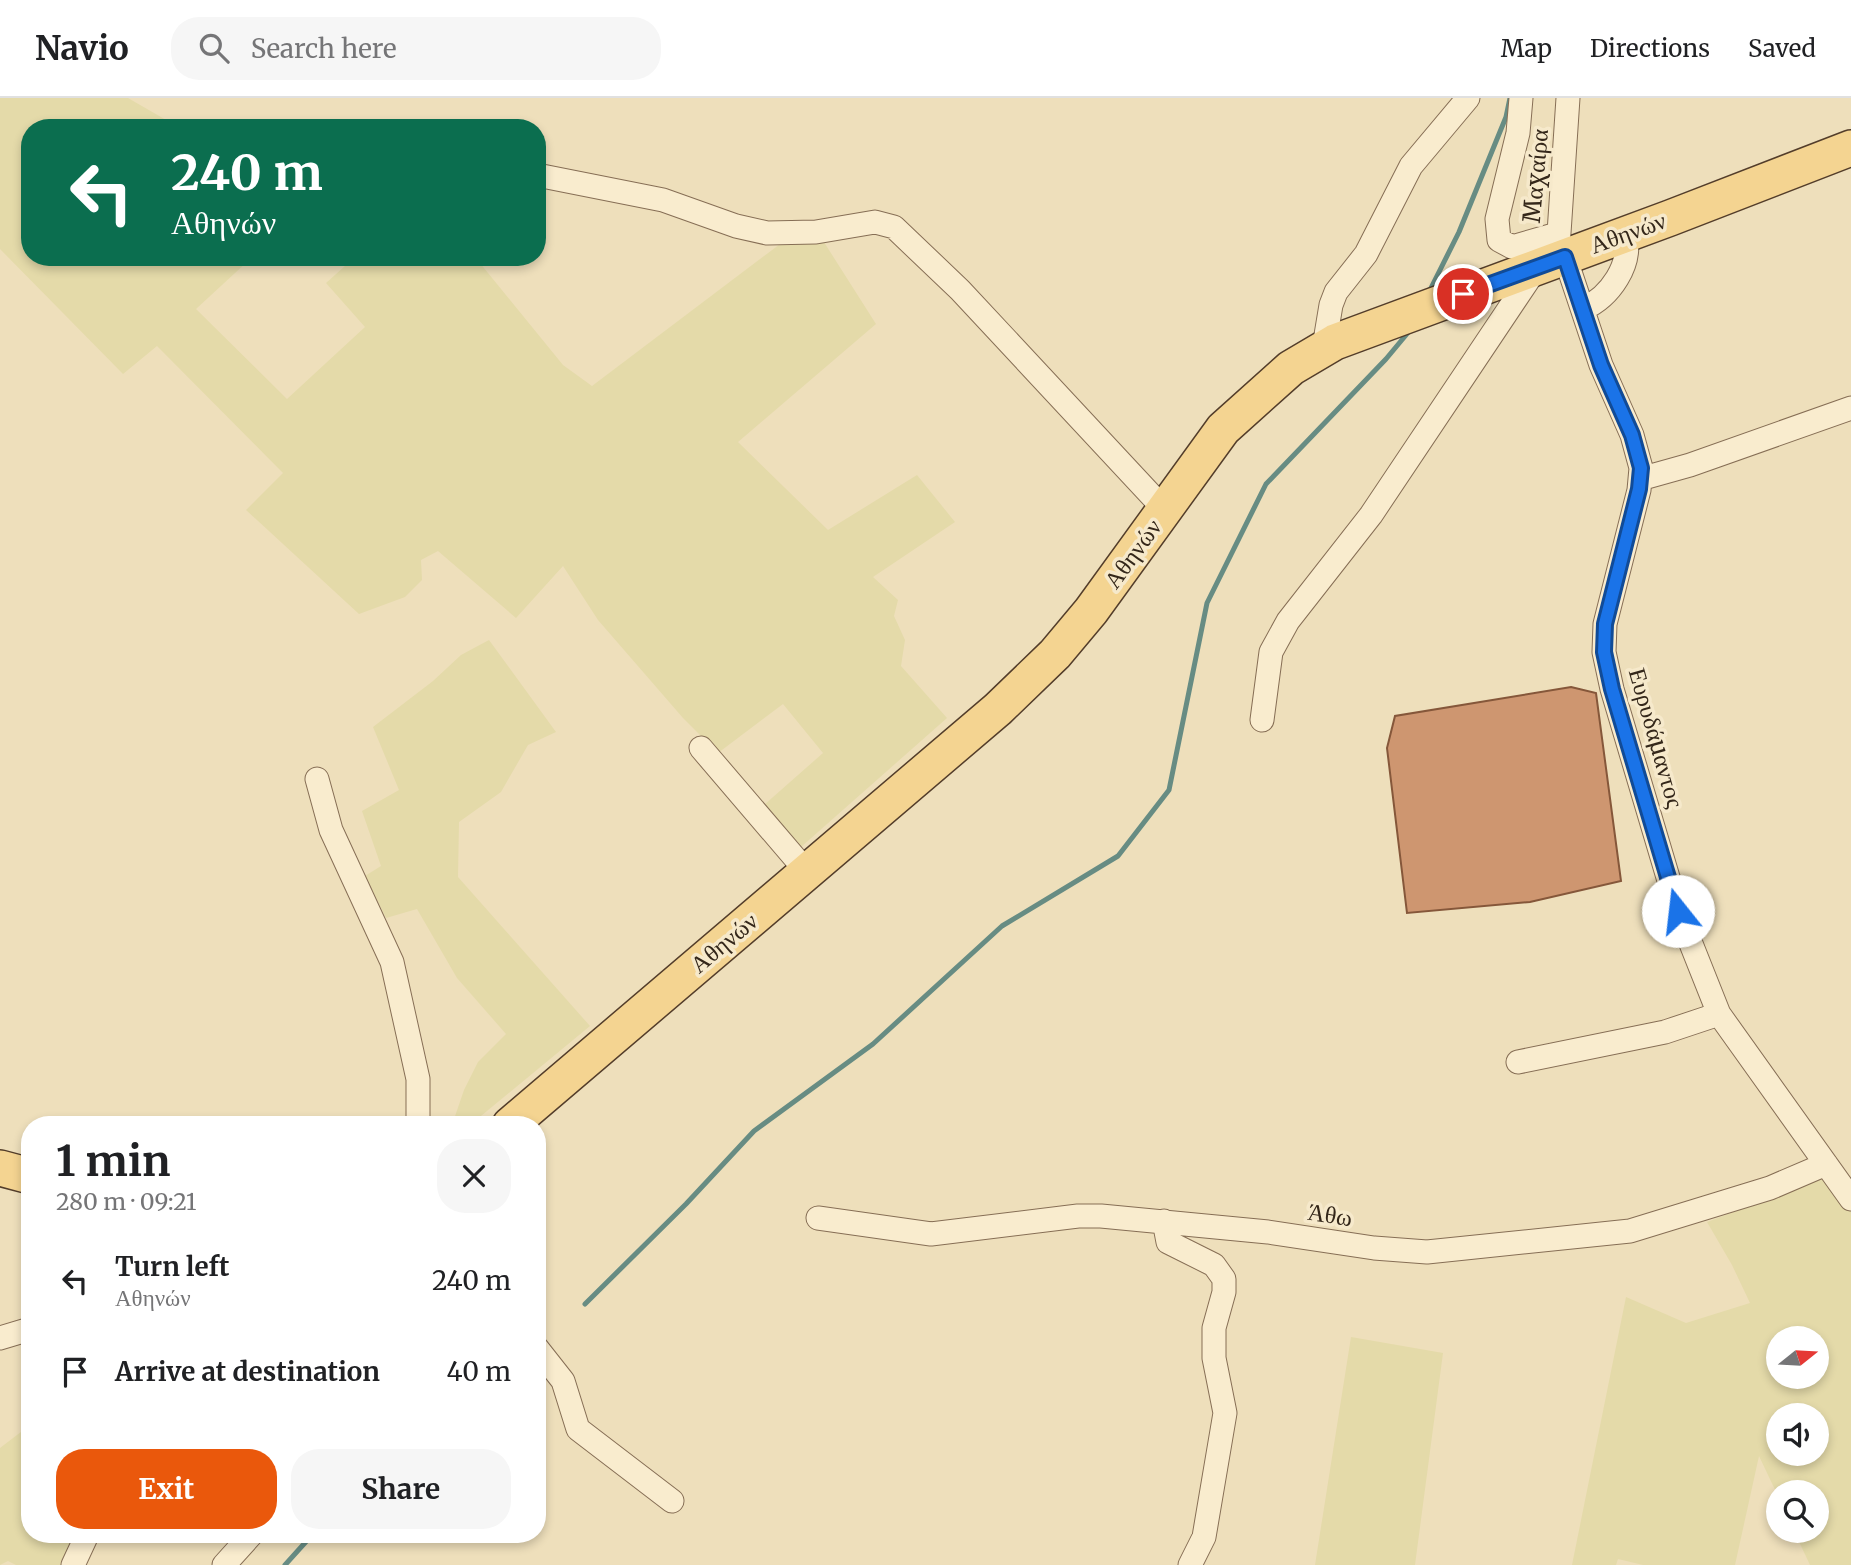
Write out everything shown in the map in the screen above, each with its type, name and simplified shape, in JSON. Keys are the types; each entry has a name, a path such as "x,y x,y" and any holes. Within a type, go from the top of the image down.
{"main road":[{"name":"Αθηνών","path":"521,1116 970,736 1055,654 1091,611 1223,429 1291,368 1329,345 1488,284 1555,254 1625,234 1851,148"},
{"path":"0,1168 21,1174"}],"street":[{"path":"1329,345 1331,305 1336,292 1366,254 1411,166 1468,98"},
{"path":"1262,720 1271,652 1288,621 1371,515 1555,254 1512,247 1499,240 1497,219 1518,133 1521,98"},
{"name":"Μαχαίρα","path":"1555,254 1567,150 1568,98"},
{"path":"546,178 655,198 736,226 767,233 817,232 875,222 894,227 960,290 1165,510"},
{"path":"1583,309 1601,299 1618,275 1628,255 1625,234"},
{"name":"Ευρυδάμαντος","path":"1555,254 1583,309 1601,365 1639,457 1640,479 1609,602 1604,652 1612,689 1678,911 1719,1014 1851,1199"},
{"path":"1640,479 1690,466 1851,408"},
{"path":"701,748 807,872"},
{"path":"317,779 331,830 392,962 418,1079 418,1116"},
{"path":"1518,1062 1664,1032 1719,1014"},
{"name":"Άθω","path":"817,1218 931,1234 1078,1216 1164,1221 1268,1232 1374,1248 1427,1252 1630,1231 1757,1192 1826,1164"},
{"path":"1164,1221 1168,1242 1214,1265 1224,1279 1224,1292 1214,1328 1214,1358 1225,1413 1205,1537 1190,1565"},
{"path":"0,1338 21,1332"},
{"path":"546,1359 563,1381 578,1429 672,1501"},
{"path":"73,1565 83,1543"},
{"path":"224,1565 236,1543"}],"shaded area":[{"path":"0,98 128,98 164,119 21,119 21,266 243,266 196,309 287,399 365,327 326,283 345,266 482,266 563,365 592,386 784,241 822,239 876,324 738,442 828,530 917,475 955,522 873,577 898,600 894,616 905,640 901,666 947,718 801,847 764,805 823,753 783,704 718,753 683,718 598,620 563,566 516,618 438,551 421,560 422,580 405,597 359,614 246,510 283,473 157,346 123,374 0,249"},
{"path":"489,640 556,732 528,745 501,792 459,822 458,877 590,1026 481,1116 455,1116 478,1062 506,1034 457,978 417,909 386,918 365,876 381,866 362,811 399,790 373,727 433,681 461,655"},
{"path":"1827,1177 1851,1211 1851,1565 1810,1565 1800,1543 1829,1543 1829,1480 1770,1480 1759,1456 1735,1565 1643,1565 1618,1559 1616,1565 1572,1565 1626,1297 1686,1323 1750,1303 1707,1222"},
{"path":"1351,1337 1443,1353 1415,1565 1315,1565"},
{"path":"21,1432 21,1543 71,1543 63,1565 16,1565 8,1561 0,1565 0,1448"}],"building":[{"path":"1571,687 1596,693 1621,881 1530,902 1407,913 1387,748 1395,716"}],"waterway":[{"path":"1429,292 1459,232 1506,117 1510,98"},
{"path":"585,1304 686,1204 754,1131 873,1044 1002,926 1118,856 1169,790 1207,603 1266,484 1386,359 1411,329"},
{"path":"285,1565 305,1543"}],"route":[{"path":"1463,294 1565,257 1601,365 1632,435 1641,468 1639,489 1609,602 1604,652 1612,689 1678,911"}]}
